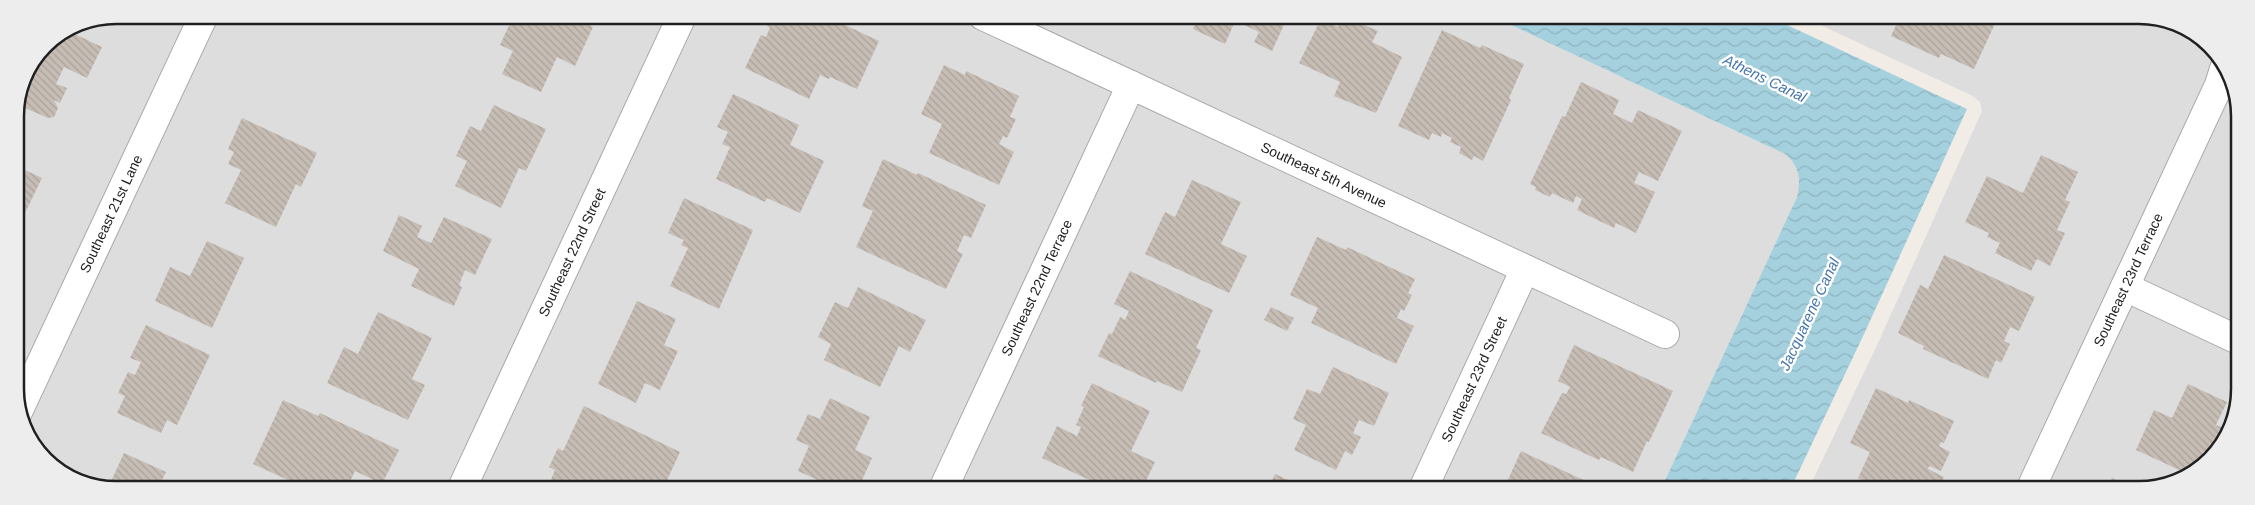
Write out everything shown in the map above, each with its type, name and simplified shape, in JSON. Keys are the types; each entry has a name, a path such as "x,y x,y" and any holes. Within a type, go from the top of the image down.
{"street":[{"name":"Southeast 21st Lane","path":"25,398 200,24"},
{"name":"Southeast 22nd Street","path":"465,481 678,24"},
{"name":"Southeast 5th Avenue","path":"1000,24 1664,334"},
{"name":"Southeast 23rd Terrace","path":"2034,481 2222,75"},
{"name":"Southeast 22nd Terrace","path":"947,481 1132,85"},
{"name":"Southeast 23rd Street","path":"1427,481 1525,269"},
{"path":"2125,287 2231,337"}],"shaded area":[{"path":"1509,24 1785,154 1798,169 1800,184 1797,197 1665,481 109,481 75,472 55,459 36,436 25,402 24,109 27,92 39,64 55,46 75,33 103,25"},
{"path":"1818,24 2152,25 2169,29 2191,39 2212,60 2222,75 2231,109 2231,396 2226,419 2219,436 2209,450 2191,466 2163,478 2146,481 1812,481 1879,341 1982,111 1980,102 1973,96"}],"water":[{"path":"1509,24 1785,24 1967,109 1794,481 1665,481 1797,197 1798,174 1794,163 1785,154"}],"building":[{"path":"510,24 587,24 593,27 575,66 557,57 541,92 502,74 513,51 500,45"},
{"path":"768,24 845,24 879,41 857,89 830,77 829,79 820,75 809,99 745,68 761,35 766,37 770,27 767,26"},
{"path":"1195,24 1234,24 1225,44 1193,29"},
{"path":"1242,24 1284,24 1272,51 1254,42 1259,32"},
{"path":"1318,24 1332,24 1338,27 1339,24 1362,24 1378,31 1372,42 1402,57 1376,113 1334,96 1340,82 1299,63"},
{"path":"1897,24 1995,24 1974,69 1941,54 1939,58 1891,36"},
{"path":"1442,30 1480,48 1482,45 1524,64 1509,98 1511,100 1483,161 1474,156 1472,160 1459,153 1461,147 1450,142 1452,138 1442,133 1441,137 1432,133 1429,140 1398,126"},
{"path":"74,34 102,47 87,78 64,67 56,84 67,88 60,103 54,100 58,108 54,117 48,118 24,108 31,80 39,64 55,46"},
{"path":"944,65 965,75 966,71 1019,96 1010,117 1016,119 1007,138 1003,136 999,144 1014,152 999,185 929,153 942,124 921,114"},
{"path":"1581,82 1619,100 1613,114 1632,123 1638,110 1682,131 1658,181 1639,172 1634,183 1655,192 1636,233 1616,223 1614,228 1577,210 1582,199 1576,196 1573,203 1552,193 1550,197 1535,190 1536,187 1530,184 1562,116 1565,117"},
{"path":"733,94 799,125 790,145 824,161 800,213 767,198 765,202 716,179 730,147 722,144 728,132 717,127"},
{"path":"494,105 546,129 526,171 519,168 501,208 455,186 467,161 456,156 470,126 481,131"},
{"path":"242,118 317,153 301,187 296,184 276,227 225,203 241,170 228,164 234,152 228,149"},
{"path":"2041,155 2078,172 2065,200 2070,202 2057,230 2065,233 2050,266 2037,259 2031,271 1995,253 2000,243 1987,237 1989,233 1965,222 1987,176 2023,193"},
{"path":"883,159 986,205 971,238 964,235 957,251 963,254 946,289 856,247 873,211 862,206"},
{"path":"24,170 42,178 24,213"},
{"path":"1192,180 1241,202 1221,244 1247,256 1229,293 1145,254 1165,212 1175,217"},
{"path":"684,198 753,230 719,309 670,286 688,248 681,245 684,240 668,233"},
{"path":"399,215 422,226 417,237 431,243 444,217 492,239 475,275 465,270 459,285 462,287 454,306 411,286 419,269 383,251"},
{"path":"1317,237 1346,250 1347,247 1415,279 1408,293 1412,295 1404,311 1401,309 1397,318 1414,326 1396,364 1311,323 1318,308 1290,295"},
{"path":"207,241 244,258 212,328 155,301 170,267 190,276"},
{"path":"1944,255 2035,297 2019,331 2010,327 2004,341 2010,344 2001,363 1996,360 1988,379 1923,349 1924,346 1898,333 1920,285 1928,289"},
{"path":"1130,271 1213,310 1196,348 1201,350 1182,392 1157,381 1156,383 1098,356 1109,333 1112,334 1120,317 1125,320 1129,311 1114,304"},
{"path":"858,287 926,320 910,352 899,346 880,387 824,360 831,344 818,337 835,302 848,308"},
{"path":"637,301 676,319 664,345 678,351 660,390 645,383 636,403 598,384"},
{"path":"1271,307 1294,318 1287,331 1264,320"},
{"path":"378,312 432,338 412,379 425,385 408,420 327,383 344,347 358,354"},
{"path":"146,325 210,355 177,425 167,420 161,433 117,413 125,396 118,393 128,372 135,375 141,362 130,358"},
{"path":"1574,345 1673,391 1633,472 1601,457 1599,460 1541,433 1562,393 1566,394 1570,387 1558,381"},
{"path":"1333,367 1389,393 1374,426 1359,420 1353,433 1361,437 1352,455 1345,451 1336,470 1294,450 1306,425 1293,419 1307,389 1320,394"},
{"path":"1092,383 1150,411 1131,451 1155,462 1146,481 1092,481 1042,458 1057,426 1077,436 1081,427 1076,425 1084,407 1081,406"},
{"path":"2188,384 2227,402 2216,425 2223,428 2219,436 2209,450 2207,452 2204,451 2200,459 2182,471 2136,450 2154,410 2172,418"},
{"path":"1876,388 1908,403 1909,400 1954,421 1944,443 1941,442 1939,446 1950,452 1941,471 1929,466 1928,469 1944,477 1942,481 1864,481 1858,478 1870,452 1850,443"},
{"path":"830,398 870,417 855,450 872,458 862,481 820,481 798,471 809,446 796,440 808,414 820,419"},
{"path":"283,400 318,416 320,413 399,450 384,481 376,481 355,471 350,481 288,481 253,464"},
{"path":"584,406 680,452 667,481 550,481 555,470 549,467 558,448 563,451"},
{"path":"1521,451 1586,481 1507,481"},
{"path":"124,453 166,472 162,481 111,481"},
{"path":"1275,474 1290,481 1272,481"}],"water label":[{"name":"Athens Canal","path":"1765,78"},
{"name":"Jacquarene Canal","path":"1809,314"}]}
